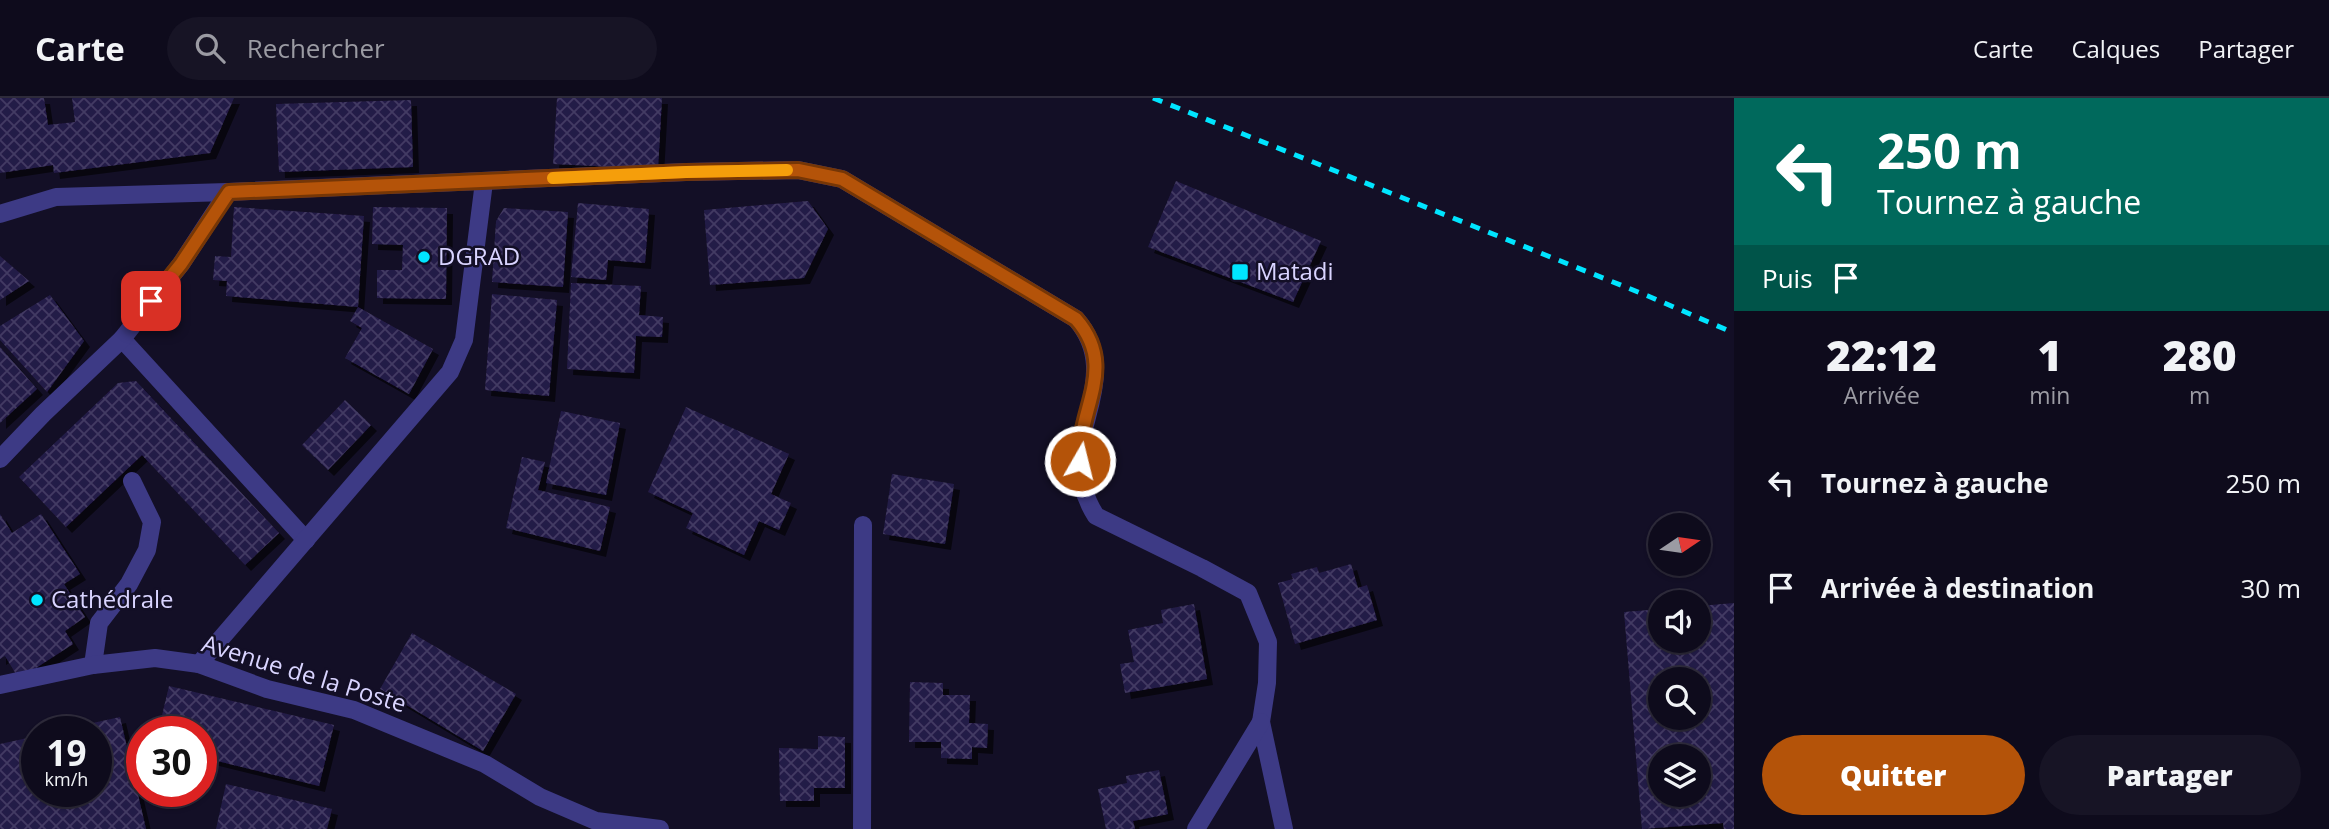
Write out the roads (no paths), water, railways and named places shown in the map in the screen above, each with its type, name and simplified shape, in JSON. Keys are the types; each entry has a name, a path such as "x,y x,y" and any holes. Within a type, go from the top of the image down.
{"street":[{"path":"0,214 56,197 686,172 798,170 842,179 1076,319 1087,331 1096,357 1093,397 1079,447 1080,476 1086,500 1096,516 1248,593 1268,642 1267,683 1261,722 1284,829"},
{"path":"199,664 450,372 464,340 484,182"},
{"path":"0,459 122,339 181,264 229,192"},
{"path":"122,339 306,540"},
{"path":"93,665 99,623 129,584 147,550 152,522 132,481"},
{"path":"862,829 863,525"},
{"name":"Avenue de la Poste","path":"0,685 93,665 155,657 199,664 267,689 354,710 485,764 540,797 596,821 660,829"},
{"path":"1196,829 1261,722"}],"railway":[{"path":"1153,98 1734,333"}],"place":[{"name":"DGRAD","path":"424,257"},
{"name":"Matadi","path":"1240,272"},
{"name":"Cathédrale","path":"37,600"}]}
